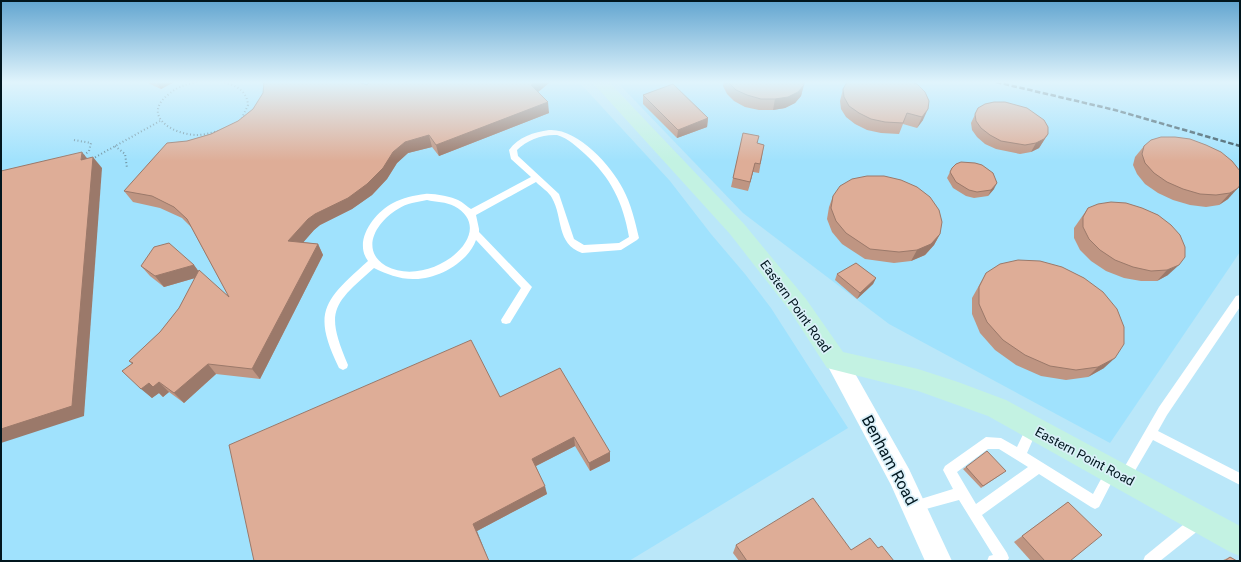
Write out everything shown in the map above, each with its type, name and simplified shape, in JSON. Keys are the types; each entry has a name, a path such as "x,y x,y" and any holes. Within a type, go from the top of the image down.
{"main road":[{"name":"Eastern Point Road","path":"624,108 737,229 798,306 836,361 887,371 941,387 997,408 1240,542"}],"street":[{"name":"Benham Road","path":"836,361 871,422 915,506 939,561"}],"lane":[{"path":"554,133 565,135 597,161 614,181 621,194 634,238 621,246 582,249 570,241 556,196 537,178 514,157 512,150 518,142 541,134 554,133"},
{"path":"470,214 537,178"},
{"path":"427,197 443,198 457,203 470,214 474,222 475,234 469,248 458,260 441,269 423,275 404,275 387,271 374,262 368,251 367,239 372,226 381,215 395,206 410,200 427,197"},
{"path":"475,234 527,287 506,320"},
{"path":"343,365 334,344 330,310 339,295 374,262"},
{"path":"994,561 1002,558 949,470 986,443 1001,444 1095,503 1150,433 1240,299"},
{"path":"1020,455 1032,428"},
{"path":"1150,433 1240,479"},
{"path":"974,513 1039,467"},
{"path":"915,506 962,493"},
{"path":"1150,561 1201,520"}],"path":[{"path":"158,108 158,116 160,121 173,130 195,135 221,131"},
{"path":"241,120 248,108"},
{"path":"91,159 160,121"},
{"path":"74,140 91,143 89,150 79,160"},
{"path":"115,146 125,154 126,168"}],"shaded area":[{"path":"1,108 603,108 670,181 711,234 745,274 771,308 848,428 629,561 1,561"},
{"path":"642,108 1240,108 1240,252 1110,443 889,324 743,213"}],"building":[{"path":"532,108 436,145 429,135 405,142 393,152 383,168 367,184 348,198 308,219 288,241 318,244 252,369 208,364 174,393 159,382 153,387 149,383 141,389 122,371 133,363 129,361 160,332 179,308 199,270 229,297 187,219 174,207 152,196 124,191 167,143 187,141 211,134 238,121 253,109"},
{"path":"656,108 698,108 708,118 678,130"},
{"path":"852,108 928,108 922,117 907,113 903,123 885,122 871,119"},
{"path":"978,108 1027,108 1044,120 1048,127 1048,134 1044,139 1036,143 1025,145 1001,141 981,128 976,121 975,114"},
{"path":"743,133 759,136 757,143 764,145 760,164 755,163 750,182 733,178"},
{"path":"1161,137 1190,139 1221,152 1232,161 1240,171 1240,185 1230,193 1216,195 1200,194 1167,182 1154,173 1145,163 1142,154 1144,146 1151,140"},
{"path":"82,152 81,160 93,157 72,406 1,429 1,171"},
{"path":"961,162 982,165 993,173 997,183 991,190 977,192 969,190 956,182 950,172 956,164"},
{"path":"867,176 884,176 901,180 917,187 930,197 939,210 942,222 940,234 931,244 917,250 899,252 870,249 846,233 836,221 831,208 833,196 840,186 852,179"},
{"path":"1111,202 1126,203 1142,208 1158,215 1171,225 1180,235 1185,247 1185,257 1179,265 1167,270 1151,271 1133,267 1115,260 1100,250 1089,239 1083,227 1083,217 1088,208 1098,204"},
{"path":"169,243 194,265 155,276 141,266 154,247"},
{"path":"1018,260 1040,261 1062,267 1084,278 1103,292 1117,309 1124,327 1124,344 1115,358 1098,367 1076,370 1050,366 1025,355 1003,340 987,322 979,304 979,287 986,273 1000,264"},
{"path":"856,263 876,278 860,293 837,274"},
{"path":"471,340 500,397 560,368 610,452 589,463 574,437 532,459 545,486 473,524 489,561 254,561 229,445"},
{"path":"987,451 1006,471 983,486 966,467"},
{"path":"813,498 851,550 870,538 878,548 882,546 894,561 747,561 736,545"},
{"path":"1068,502 1102,535 1070,561 1045,561 1022,536"},
{"path":"1230,557 1237,561 1225,561"}],"railway":[{"path":"1107,108 1240,146"}]}
